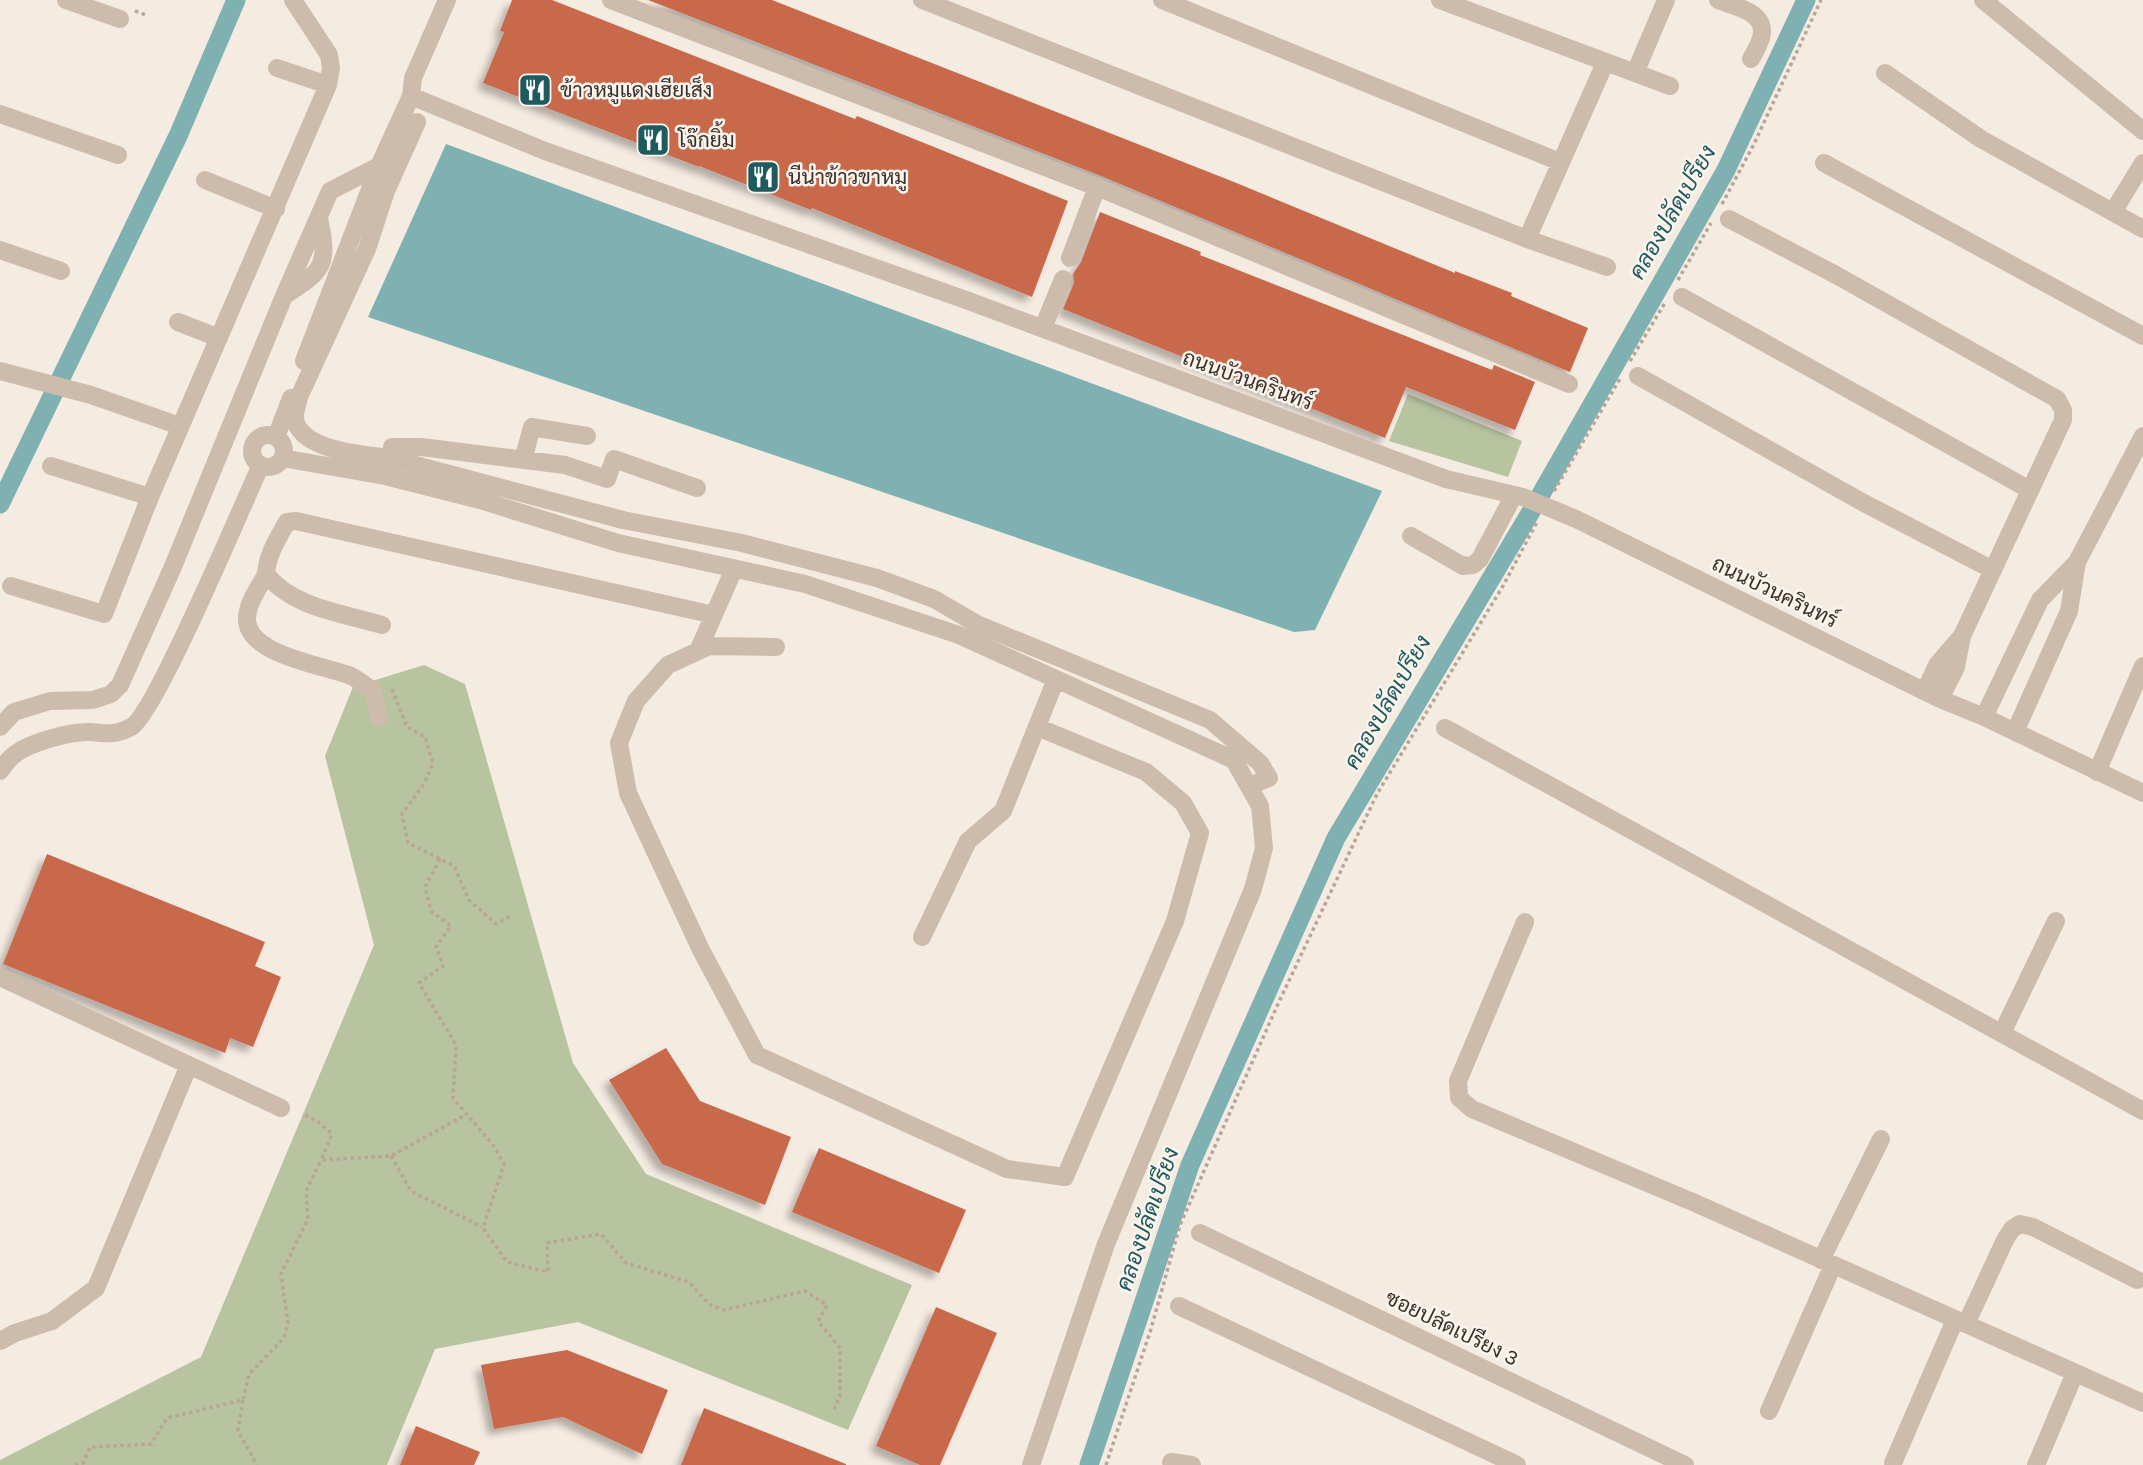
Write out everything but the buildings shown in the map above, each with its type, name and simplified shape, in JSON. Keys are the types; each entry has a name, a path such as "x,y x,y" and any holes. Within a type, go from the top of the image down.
{"street":[{"path":"66,0 120,19"},
{"path":"11,586 104,614 180,426 328,85 331,68 329,55 293,0"},
{"path":"276,437 379,166 411,96 413,78 447,0"},
{"path":"611,0 1097,187 1569,384"},
{"path":"922,0 1527,239 1607,267"},
{"path":"1162,0 1560,162"},
{"path":"1440,0 1670,86"},
{"path":"1635,74 1666,0"},
{"path":"1718,0 1755,15 1760,23 1763,33 1751,59"},
{"path":"1983,0 2143,131"},
{"path":"1527,239 1605,63"},
{"path":"277,68 328,85"},
{"path":"1885,72 1981,139 2143,229"},
{"name":"ถนนบัวนครินทร์","path":"411,96 545,151 1043,328 1434,474 1519,496 1576,519 1933,695 2143,793"},
{"path":"0,114 118,155"},
{"path":"417,122 386,191 367,249 299,397 295,419 303,436 328,447 389,458 623,520 742,543 877,578 934,599 977,624 1210,720 1260,763 1269,778 1249,786"},
{"path":"1824,163 2143,336"},
{"path":"2113,212 2143,163"},
{"path":"0,727 14,712 50,701 93,700 111,694 120,685 172,569 284,296 315,276 326,249 319,218 331,191 379,166"},
{"path":"205,180 276,209"},
{"path":"1070,258 1097,187"},
{"path":"1729,219 1836,275 2057,399 2063,410 2063,421 1962,636 1937,665 1933,695"},
{"path":"0,250 61,271"},
{"path":"1043,328 1063,279"},
{"path":"1682,297 2030,490"},
{"path":"178,321 219,338"},
{"path":"0,371 91,395 180,426"},
{"path":"1637,376 1862,502 1993,570"},
{"path":"523,460 532,427 587,436"},
{"path":"264,436 276,437 284,446 282,458 273,466 261,464 253,455 254,443 264,436"},
{"path":"1984,717 2040,600 2077,562 2143,436"},
{"path":"385,476 392,447 421,447 565,465 607,479 614,459 697,488"},
{"path":"282,458 385,476 480,500 618,543 805,584 960,635 1234,760 1260,806 1264,848 1253,889 1106,1244 1031,1465"},
{"path":"0,771 13,755 30,745 88,732 108,736 133,726 149,705 178,648 261,464"},
{"path":"51,466 150,497"},
{"path":"1411,536 1463,566 1473,565 1480,559 1519,496"},
{"path":"379,718 373,691 353,677 265,648 250,634 247,618 251,602 266,574 275,542 287,522 714,615"},
{"path":"2015,732 2069,611 2077,562"},
{"path":"698,651 734,569"},
{"path":"266,574 278,589 306,603 382,625"},
{"path":"776,647 709,646 668,665 636,701 619,743 628,793 701,950 757,1055 1007,1169 1065,1177 1175,921 1200,833 1183,803 1146,772 1037,727"},
{"path":"2098,772 2143,666"},
{"path":"922,937 968,841 1003,811 1056,679"},
{"path":"1445,728 2143,1111"},
{"path":"2001,1032 2056,921"},
{"path":"1525,922 1458,1082 1459,1098 1472,1109 1695,1203 2143,1404"},
{"path":"0,977 281,1108"},
{"path":"0,1341 52,1321 96,1287 189,1065"},
{"path":"1769,1411 1827,1262 1881,1139"},
{"path":"1893,1463 1961,1322 2012,1229 2020,1224 2033,1227 2137,1280"},
{"name":"ซอยปลัดเปรียง 3","path":"1200,1233 1685,1465"},
{"path":"1179,1306 1517,1465"},
{"path":"2036,1465 2075,1373"},
{"path":"1171,1462 1192,1465"}],"path":[{"path":"390,684 407,727 425,737 433,763 424,785 402,814 408,843 454,866 468,900 496,924 513,915"},
{"path":"440,859 425,887 431,911 451,926 436,947 443,966 419,983 456,1045 453,1098 493,1145 504,1164 483,1227"},
{"path":"321,1160 391,1156 467,1114"},
{"path":"257,1465 239,1431 243,1400 249,1374 284,1338 288,1323 281,1275 308,1220 306,1191 332,1134 305,1115"},
{"path":"391,1156 411,1191 483,1227 507,1262 548,1272 547,1243 601,1234 626,1263 689,1282 710,1305 724,1310 805,1291 827,1305 818,1321 840,1348 840,1397 834,1409"},
{"path":"75,1465 83,1463 90,1447 150,1444 167,1418 243,1400"}],"green space":[{"path":"1408,394 1522,441 1508,477 1389,441"},
{"path":"424,665 465,684 573,1063 646,1174 912,1285 848,1430 578,1322 435,1349 387,1465 0,1465 0,1460 201,1357 374,945 325,756 353,687"}],"water":[{"path":"446,144 1382,491 1315,630 1294,632 368,317"}],"waterway":[{"path":"0,504 178,136 236,0"},
{"name":"คลองปลัดเปรียง","path":"1089,1465 1190,1165 1336,838 1532,510 1726,170 1806,0"}],"place":[{"name":"ข้าวหมูแดงเฮียเส็ง","path":"535,90"},
{"name":"โจ๊กยิ้ม","path":"653,140"},
{"name":"นีน่าข้าวขาหมู","path":"763,177"}]}
